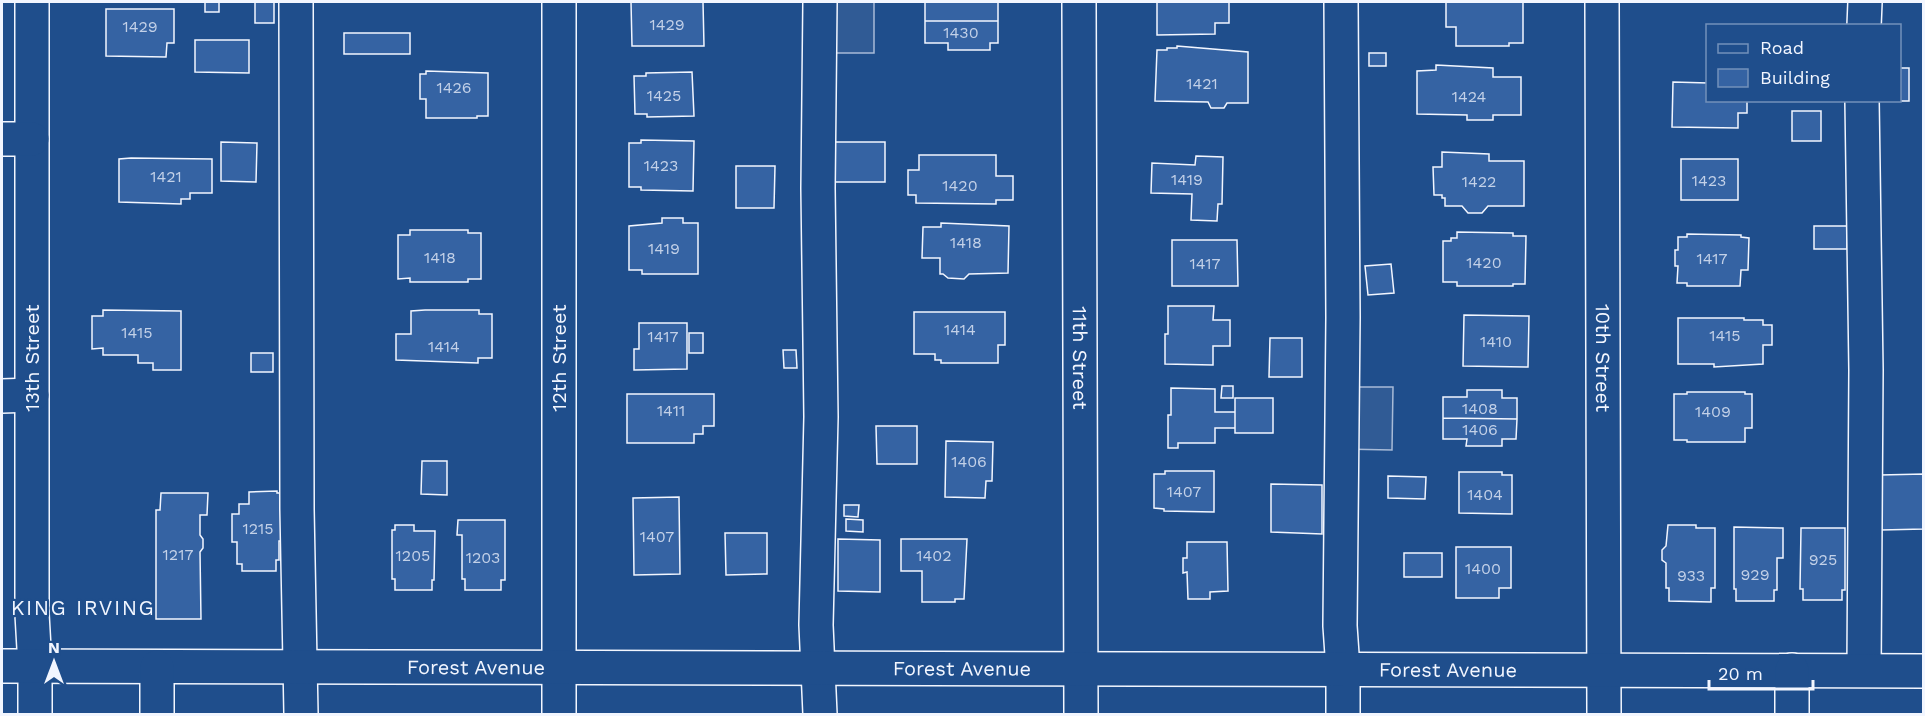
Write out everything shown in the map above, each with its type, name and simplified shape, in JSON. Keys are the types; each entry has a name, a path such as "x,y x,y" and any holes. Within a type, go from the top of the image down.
{"street":[{"name":"13th Street","path":"32,2 17,139 17,395 35,666 35,714"},
{"path":"296,2 301,714"},
{"name":"12th Street","path":"559,2 559,714"},
{"path":"820,2 818,188 821,417 816,625 820,714"},
{"name":"11th Street","path":"1079,2 1081,714"},
{"path":"1341,2 1343,340 1340,626 1343,714"},
{"name":"10th Street","path":"1602,2 1604,714"},
{"path":"1864,2 1864,24"},
{"path":"1862,102 1866,370 1864,670"},
{"name":"Forest Avenue","path":"2,666 1923,671"},
{"path":"157,667 157,714"},
{"path":"1792,670 1792,714"}],"shaded area":[{"path":"820,2 874,2 874,53 820,53"},
{"path":"1343,387 1393,387 1392,450 1342,449"}],"building":[{"path":"205,2 219,2 219,12 205,12"},
{"path":"255,2 274,2 274,23 255,23"},
{"path":"631,2 703,2 704,46 632,46"},
{"path":"925,2 998,2 998,21 925,21"},
{"path":"1157,2 1229,2 1229,23 1215,23 1215,34 1157,35"},
{"path":"1446,2 1523,2 1523,43 1509,43 1509,46 1456,46 1456,27 1446,27"},
{"path":"106,9 174,9 174,43 167,43 166,57 106,56"},
{"path":"925,21 998,21 998,43 990,43 990,50 948,50 948,43 925,43"},
{"path":"344,33 410,33 410,54 344,54"},
{"path":"195,40 249,40 249,73 195,72"},
{"path":"1177,46 1248,52 1248,103 1227,103 1224,108 1211,108 1208,102 1155,101 1157,50 1177,48"},
{"path":"1369,53 1386,53 1386,66 1369,66"},
{"path":"1436,65 1493,68 1493,77 1521,77 1521,115 1493,115 1493,120 1467,120 1467,115 1417,114 1417,71 1436,70"},
{"path":"1901,68 1909,68 1909,101 1901,101"},
{"path":"426,71 488,73 488,116 426,118 426,99 420,99 420,74 426,74"},
{"path":"692,72 694,116 647,117 647,114 635,114 634,76 646,76 646,73"},
{"path":"1673,82 1706,83 1706,102 1747,102 1747,113 1738,113 1738,128 1672,127"},
{"path":"1792,111 1821,111 1821,141 1792,141"},
{"path":"641,140 694,141 693,191 641,190 641,187 629,187 629,143 641,143"},
{"path":"221,142 257,143 256,182 221,181"},
{"path":"833,142 885,142 885,182 833,182"},
{"path":"1442,152 1489,154 1489,161 1524,161 1524,206 1488,206 1482,213 1468,213 1462,206 1445,206 1445,198 1442,198 1442,195 1434,195 1433,167 1442,167"},
{"path":"919,155 996,155 996,176 1013,176 1013,200 996,200 996,204 916,203 916,195 908,195 908,170 919,170"},
{"path":"1196,156 1223,157 1222,204 1218,204 1217,221 1191,220 1192,194 1151,193 1152,163 1195,165"},
{"path":"119,159 212,159 212,193 190,193 190,199 181,199 181,204 119,202"},
{"path":"1681,159 1738,159 1738,200 1681,200"},
{"path":"736,166 775,166 774,208 736,208"},
{"path":"662,218 683,218 683,223 698,223 698,274 642,274 642,270 629,270 629,226 662,223"},
{"path":"941,223 1009,226 1008,273 969,274 964,279 948,278 940,274 940,258 922,258 923,227 941,227"},
{"path":"1814,226 1847,226 1847,249 1814,249"},
{"path":"410,230 468,230 468,233 481,233 481,279 468,279 468,282 410,282 410,278 398,279 398,235 410,235"},
{"path":"1457,232 1513,233 1513,236 1526,236 1525,284 1457,286 1457,282 1443,282 1443,241 1457,238"},
{"path":"1687,234 1741,235 1741,237 1749,238 1748,270 1741,270 1740,286 1687,286 1687,283 1677,283 1678,266 1675,266 1675,250 1678,250 1678,237 1687,237"},
{"path":"1172,240 1237,240 1238,286 1172,286"},
{"path":"1391,264 1394,293 1368,295 1365,266"},
{"path":"1168,306 1214,306 1213,320 1230,320 1230,346 1213,346 1213,365 1165,364"},
{"path":"103,310 181,311 181,370 153,370 153,363 138,363 138,355 103,355 103,348 92,349 92,316 103,316"},
{"path":"479,310 479,314 492,314 492,358 478,358 478,363 396,360 396,334 411,334 411,311"},
{"path":"914,312 1005,312 1005,345 998,345 998,363 941,363 941,360 935,360 935,354 914,354"},
{"path":"1464,315 1529,316 1528,367 1463,366"},
{"path":"1678,318 1763,320 1763,325 1772,325 1772,345 1763,345 1763,364 1714,367 1714,364 1678,364"},
{"path":"639,323 687,323 687,369 634,370 634,349 639,349"},
{"path":"689,333 703,333 703,353 689,353"},
{"path":"1270,338 1302,338 1302,377 1269,377"},
{"path":"783,350 796,350 797,368 784,368"},
{"path":"251,353 273,353 273,372 251,372"},
{"path":"1222,386 1233,386 1233,398 1221,398"},
{"path":"1171,388 1215,389 1215,412 1235,412 1235,428 1215,428 1215,443 1178,443 1178,448 1168,448"},
{"path":"1467,390 1502,390 1502,398 1517,398 1517,419 1443,418 1443,397 1467,397"},
{"path":"1687,392 1752,394 1752,428 1745,428 1745,442 1674,440 1674,394 1687,394"},
{"path":"627,394 714,394 714,426 703,426 703,434 694,434 694,443 627,443"},
{"path":"1235,398 1273,398 1273,433 1235,433"},
{"path":"1443,418 1517,419 1516,439 1502,439 1502,446 1466,446 1467,439 1443,439"},
{"path":"876,426 917,426 917,464 877,464"},
{"path":"946,441 993,442 992,481 986,481 985,498 945,497"},
{"path":"422,461 447,461 447,495 421,494"},
{"path":"1165,471 1214,471 1214,512 1164,511 1164,509 1154,508 1154,474 1165,474"},
{"path":"1459,472 1502,472 1502,475 1512,475 1512,514 1459,513"},
{"path":"1924,474 1924,529 1881,530 1880,475"},
{"path":"1388,476 1426,477 1425,499 1388,498"},
{"path":"1271,484 1322,485 1322,534 1271,532"},
{"path":"277,491 277,493 282,493 284,541 279,541 279,560 276,560 276,571 242,571 242,564 237,564 237,542 232,542 232,514 239,514 239,504 249,504 249,492"},
{"path":"161,493 208,493 207,515 200,515 200,535 203,539 203,548 200,552 201,619 156,619 156,510 160,510"},
{"path":"679,497 680,574 634,575 633,498"},
{"path":"844,505 859,505 858,517 844,516"},
{"path":"846,519 863,520 863,532 846,531"},
{"path":"458,520 505,520 505,580 501,580 501,590 465,590 465,579 462,579 462,535 457,535"},
{"path":"395,525 414,525 414,531 435,531 432,590 395,590 395,579 392,579 392,530 395,530"},
{"path":"1668,525 1715,528 1715,588 1711,588 1711,602 1669,601 1669,588 1666,588 1666,563 1662,560"},
{"path":"1734,527 1783,528 1783,558 1777,558 1777,590 1774,590 1774,601 1736,601"},
{"path":"1801,528 1845,528 1845,590 1842,590 1842,600 1803,600 1803,589 1800,589"},
{"path":"725,533 767,533 767,574 726,575"},
{"path":"838,539 880,540 880,592 838,591"},
{"path":"901,539 967,539 964,599 955,599 955,602 922,602 922,571 901,571"},
{"path":"1187,542 1227,542 1228,591 1210,592 1210,599 1188,599 1187,572 1183,573 1183,558 1187,558"},
{"path":"1456,547 1511,547 1511,588 1499,588 1499,598 1456,598"},
{"path":"1404,553 1442,553 1442,577 1404,577"}],"district":[{"name":"KING IRVING","path":"83,608"}]}
